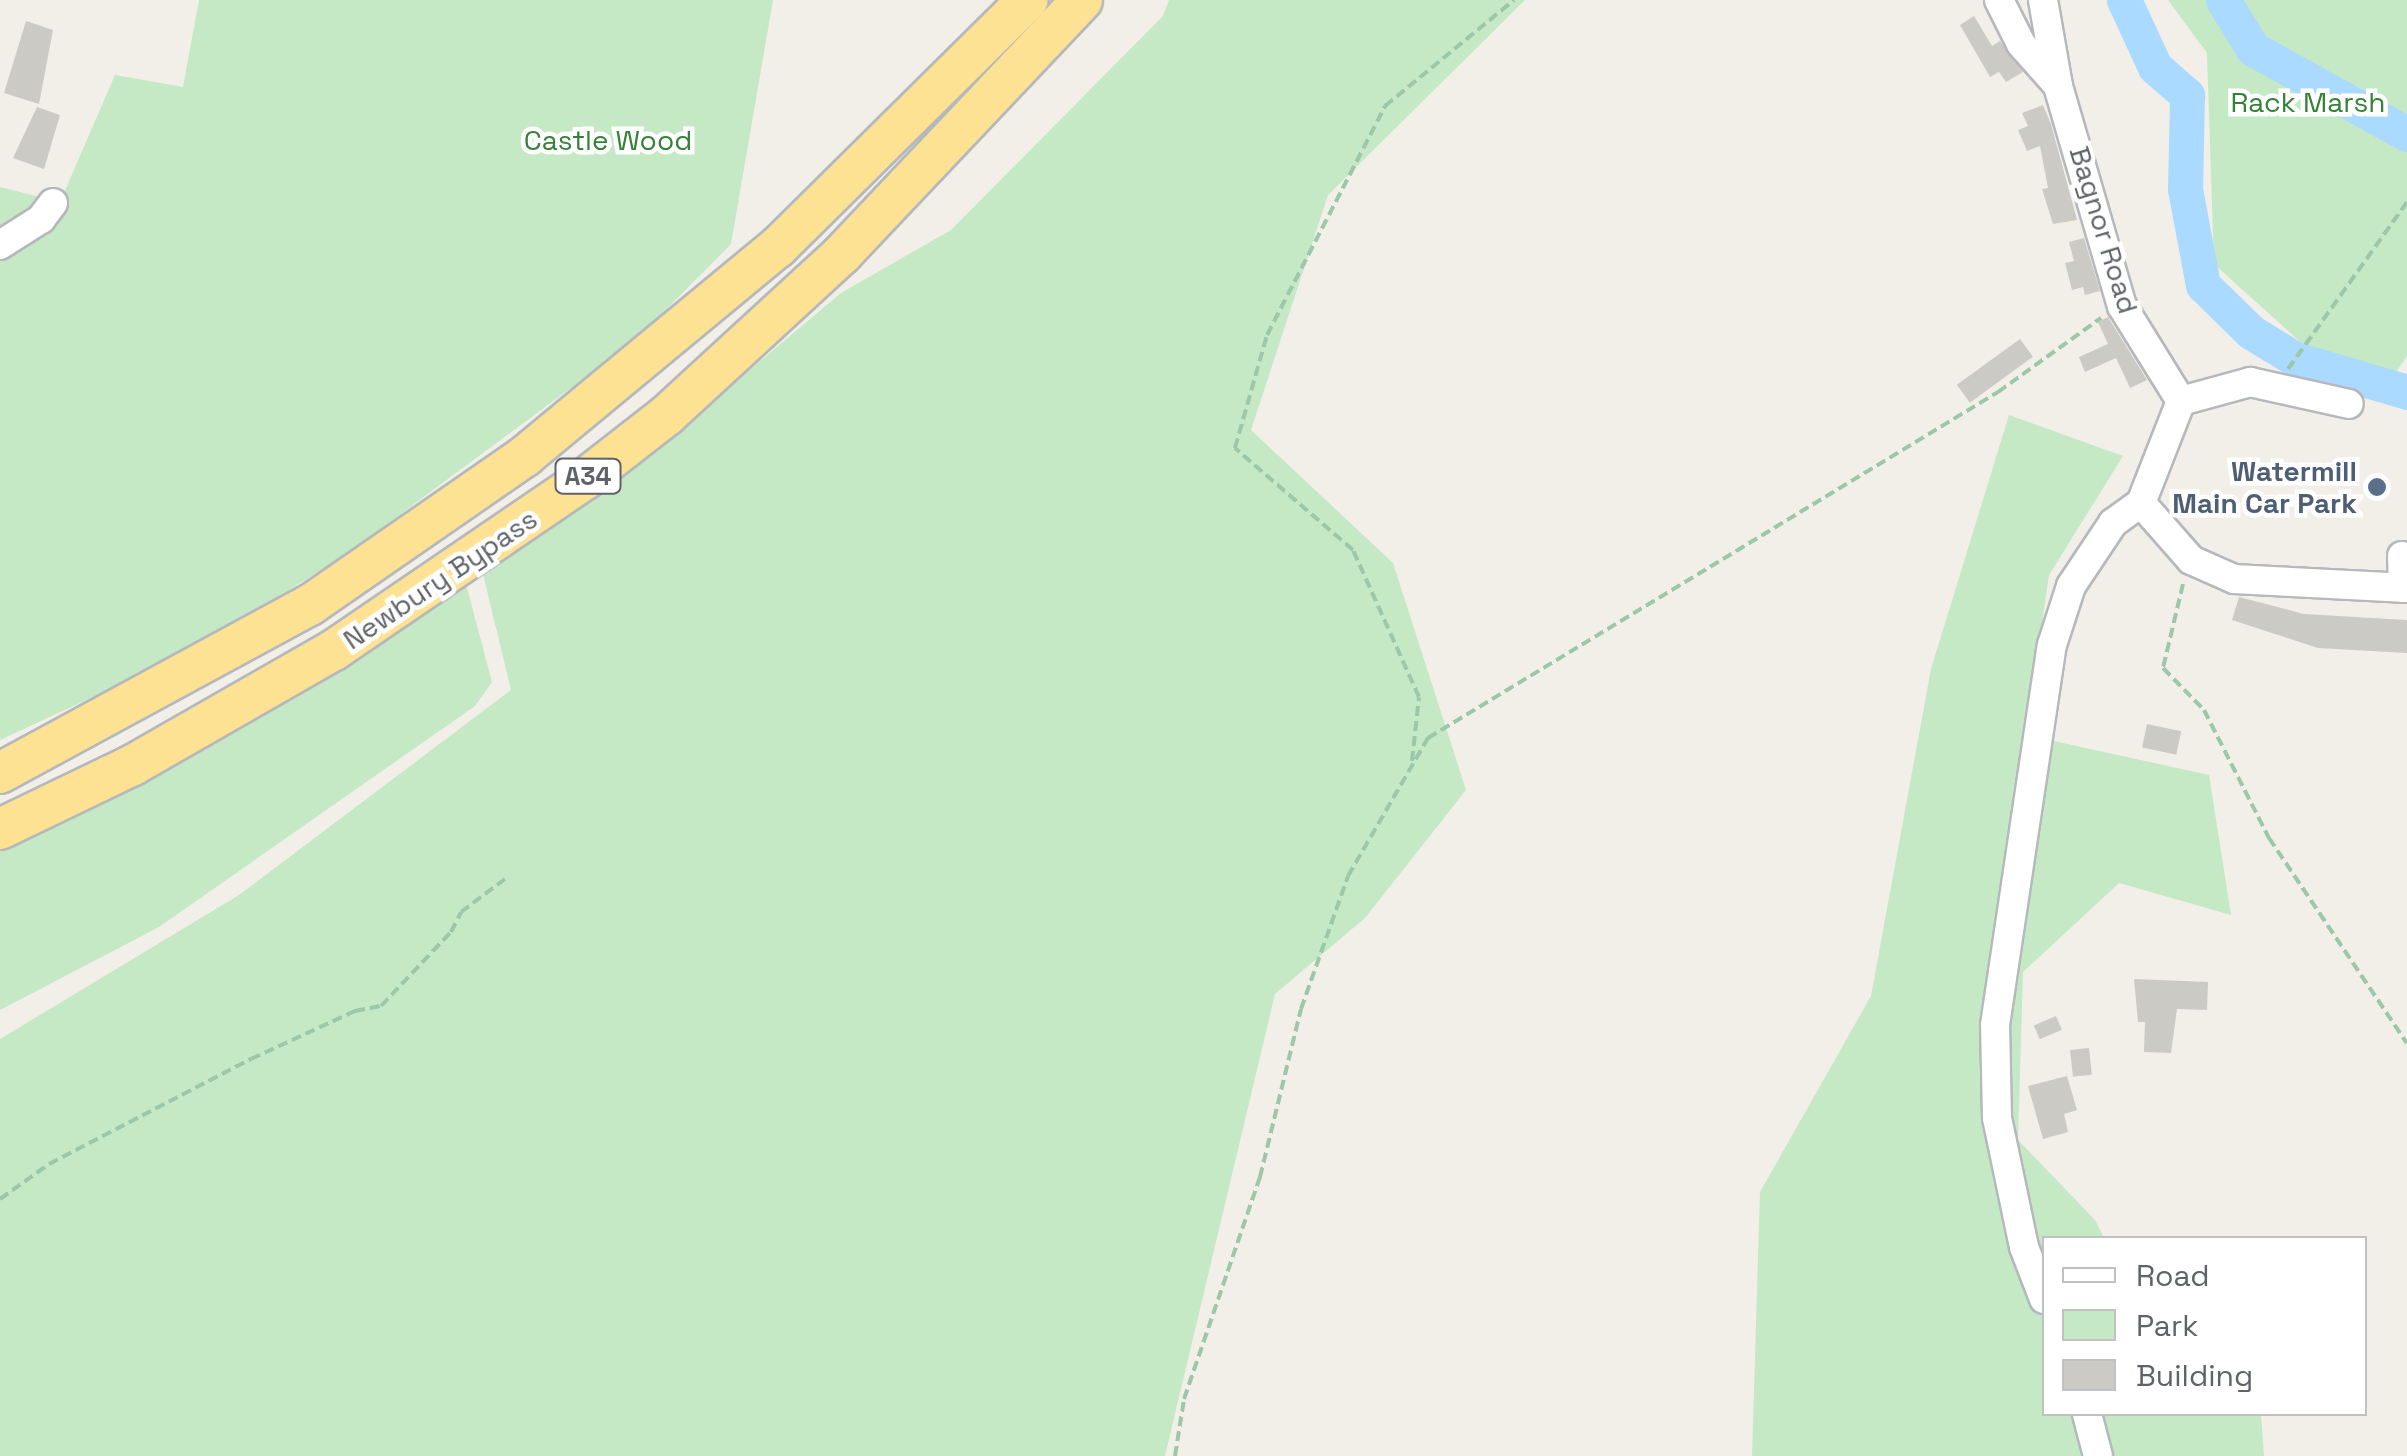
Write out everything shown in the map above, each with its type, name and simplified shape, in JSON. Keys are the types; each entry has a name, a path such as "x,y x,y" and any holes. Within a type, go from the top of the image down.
{"highway":[{"name":"Newbury Bypass","path":"0,772 310,605 525,456 778,247 1028,0"},
{"name":"Newbury Bypass","path":"0,828 133,764 334,650 598,468 668,415 842,254 1082,0"}],"street":[{"path":"1999,0 2021,44 2058,86"},
{"name":"Bagnor Road","path":"2043,0 2058,86 2122,306 2181,401"},
{"path":"0,245 41,219 53,202"},
{"path":"2042,1294 2024,1248 1997,1118 1995,1025 2052,645 2071,586 2113,523 2142,503 2181,401 2250,382 2349,404"},
{"path":"2142,503 2191,560 2234,579 2405,588 2402,556"},
{"path":"2088,1416 2098,1456"}],"path":[{"path":"1412,766 1419,697 1353,550 1235,448 1267,335 1386,106 1514,0"},
{"path":"2276,386 2407,202"},
{"path":"1175,1456 1184,1399 1260,1176 1301,1009 1348,876 1428,738 1998,392 2066,337 2122,306"},
{"path":"2191,560 2163,668 2204,710 2270,838 2407,1043"},
{"path":"0,1199 49,1164 251,1059 355,1011 381,1006 451,932 461,912 505,879"}],"green space":[{"name":"Castle Wood","path":"199,0 773,0 731,244 637,339 348,553 192,651 0,740 0,187 60,202 115,75 183,87"},
{"path":"1169,0 1525,0 1328,195 1251,430 1393,563 1466,790 1365,918 1275,994 1165,1456 0,1456 0,1039 239,895 511,690 483,574 627,473 841,293 951,230 1163,16"},
{"name":"Rack Marsh","path":"2168,0 2407,0 2407,356 2396,372 2306,347 2214,264 2207,53"},
{"path":"2009,415 2123,456 2049,575 2026,735 2209,775 2231,915 2119,883 2023,972 2018,1140 2095,1220 2103,1236 2042,1236 2042,1416 2261,1416 2264,1456 1752,1456 1760,1192 1871,996 1931,669"},
{"path":"466,584 492,682 475,706 159,927 0,1010 0,849 96,807"}],"building":[{"path":"1974,16 1992,46 2000,41 2023,72 2006,82 1999,72 1990,77 1960,25"},
{"path":"26,21 53,30 39,104 4,93"},
{"path":"2043,105 2077,220 2053,224 2042,189 2048,188 2040,146 2027,151 2018,130 2028,126 2022,113"},
{"path":"37,107 60,115 44,169 13,158"},
{"path":"2084,238 2100,291 2085,295 2083,287 2072,290 2065,263 2074,261 2069,242"},
{"path":"2108,317 2147,380 2130,388 2116,358 2085,372 2079,357 2108,344 2098,322"},
{"path":"2020,339 2033,357 1970,403 1957,385"},
{"path":"2239,597 2304,614 2407,620 2407,653 2318,648 2232,620"},
{"path":"2147,724 2181,731 2176,755 2142,747"},
{"path":"2134,979 2208,982 2207,1010 2177,1009 2171,1053 2144,1052 2145,1022 2138,1022"},
{"path":"2056,1016 2062,1030 2040,1039 2034,1025"},
{"path":"2089,1048 2092,1075 2073,1077 2070,1050"},
{"path":"2067,1076 2077,1110 2064,1114 2068,1132 2043,1139 2028,1086"}],"waterway":[{"path":"2124,0 2155,67 2187,95 2185,189 2203,285 2251,332 2295,359 2407,392"},
{"path":"2223,0 2253,49 2407,134"}],"place":[{"name":"Watermill Main Car Park","path":"2377,487"}]}
